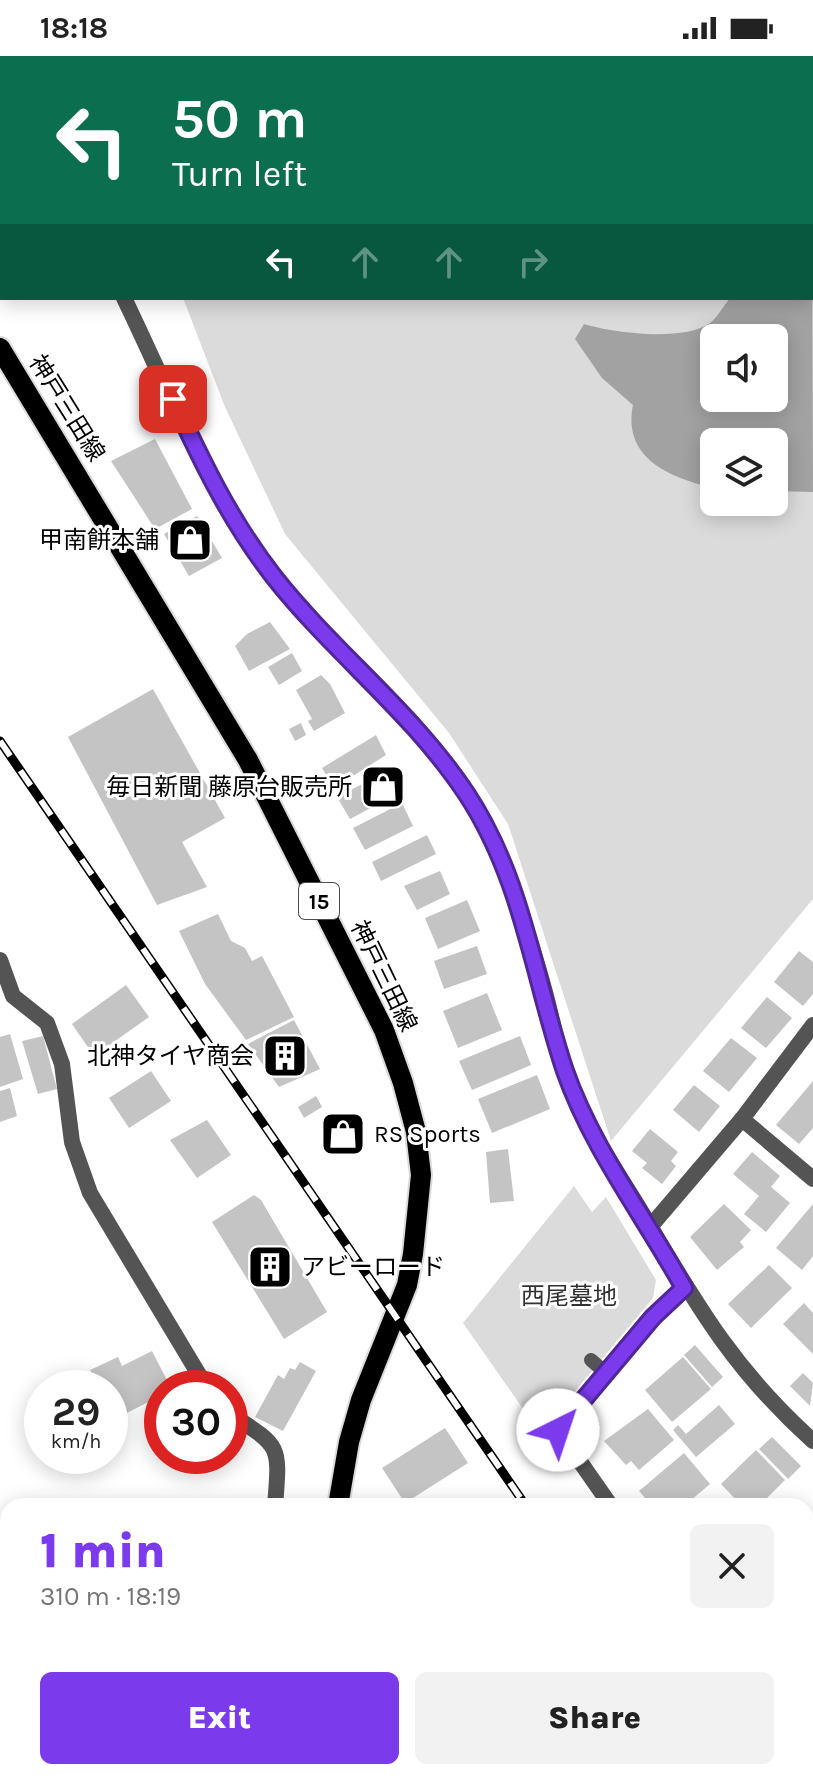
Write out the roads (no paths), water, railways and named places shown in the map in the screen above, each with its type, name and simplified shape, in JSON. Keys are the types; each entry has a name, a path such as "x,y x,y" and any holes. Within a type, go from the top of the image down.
{"main road":[{"name":"神戸三田線","path":"0,348 248,760 384,1030 403,1083 416,1132 421,1175 413,1254 407,1285 361,1400 349,1442 339,1498"}],"street":[{"path":"125,300 237,527 308,615 416,727 467,795 499,855 524,919 565,1071 597,1142 684,1288 741,1369 813,1441"},
{"path":"0,960 13,996 47,1023 62,1064 72,1142 90,1193 196,1370"},
{"path":"650,1227 742,1119 813,1025"},
{"path":"742,1119 813,1179"},
{"path":"605,1498 558,1430 684,1288"},
{"path":"248,1425 269,1438 278,1455 275,1498"}],"lane":[{"path":"591,1360 606,1373"}],"railway":[{"path":"0,741 520,1498"}],"place":[{"name":"甲南餅本舗","path":"190,540"},
{"name":"毎日新聞 藤原台販売所","path":"383,787"},
{"name":"北神タイヤ商会","path":"285,1056"},
{"name":"RS Sports","path":"343,1134"},
{"name":"アビーロード","path":"270,1267"}],"park label":[{"name":"西尾墓地","path":"569,1296"}]}
